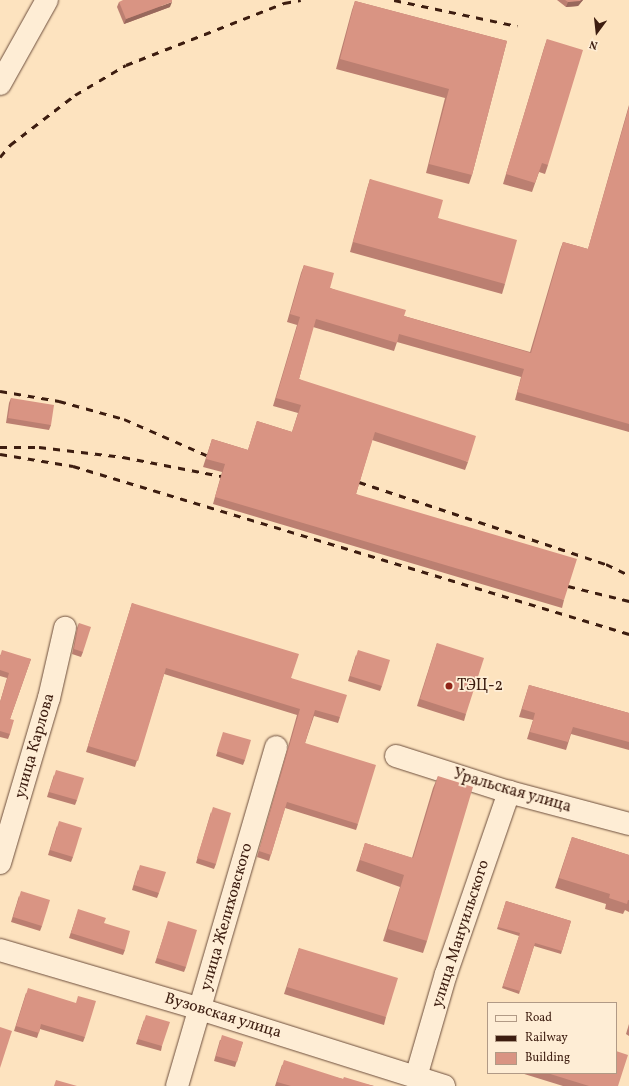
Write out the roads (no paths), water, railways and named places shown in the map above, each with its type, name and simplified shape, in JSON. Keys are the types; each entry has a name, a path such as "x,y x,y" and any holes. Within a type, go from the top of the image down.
{"street":[{"path":"0,84 47,0"},
{"name":"улица Карлова","path":"0,863 49,698 65,628"},
{"name":"улица Желиховского","path":"178,1086 276,747"},
{"name":"Уральская улица","path":"396,756 509,792 629,824"},
{"name":"улица Мануильского","path":"430,1083 446,974 509,792"},
{"name":"Вузовская улица","path":"0,950 200,1009 430,1083"}],"railway":[{"path":"0,157 10,145 75,95 126,65 284,3 301,0"},
{"path":"394,0 517,26"},
{"path":"0,391 59,401 124,419 206,455"},
{"path":"0,447 39,447 123,457 221,476"},
{"path":"0,454 73,466 629,634"},
{"path":"359,482 606,564 629,575"},
{"path":"568,586 629,601"}],"place":[{"name":"ТЭЦ-2","path":"449,686"}]}
